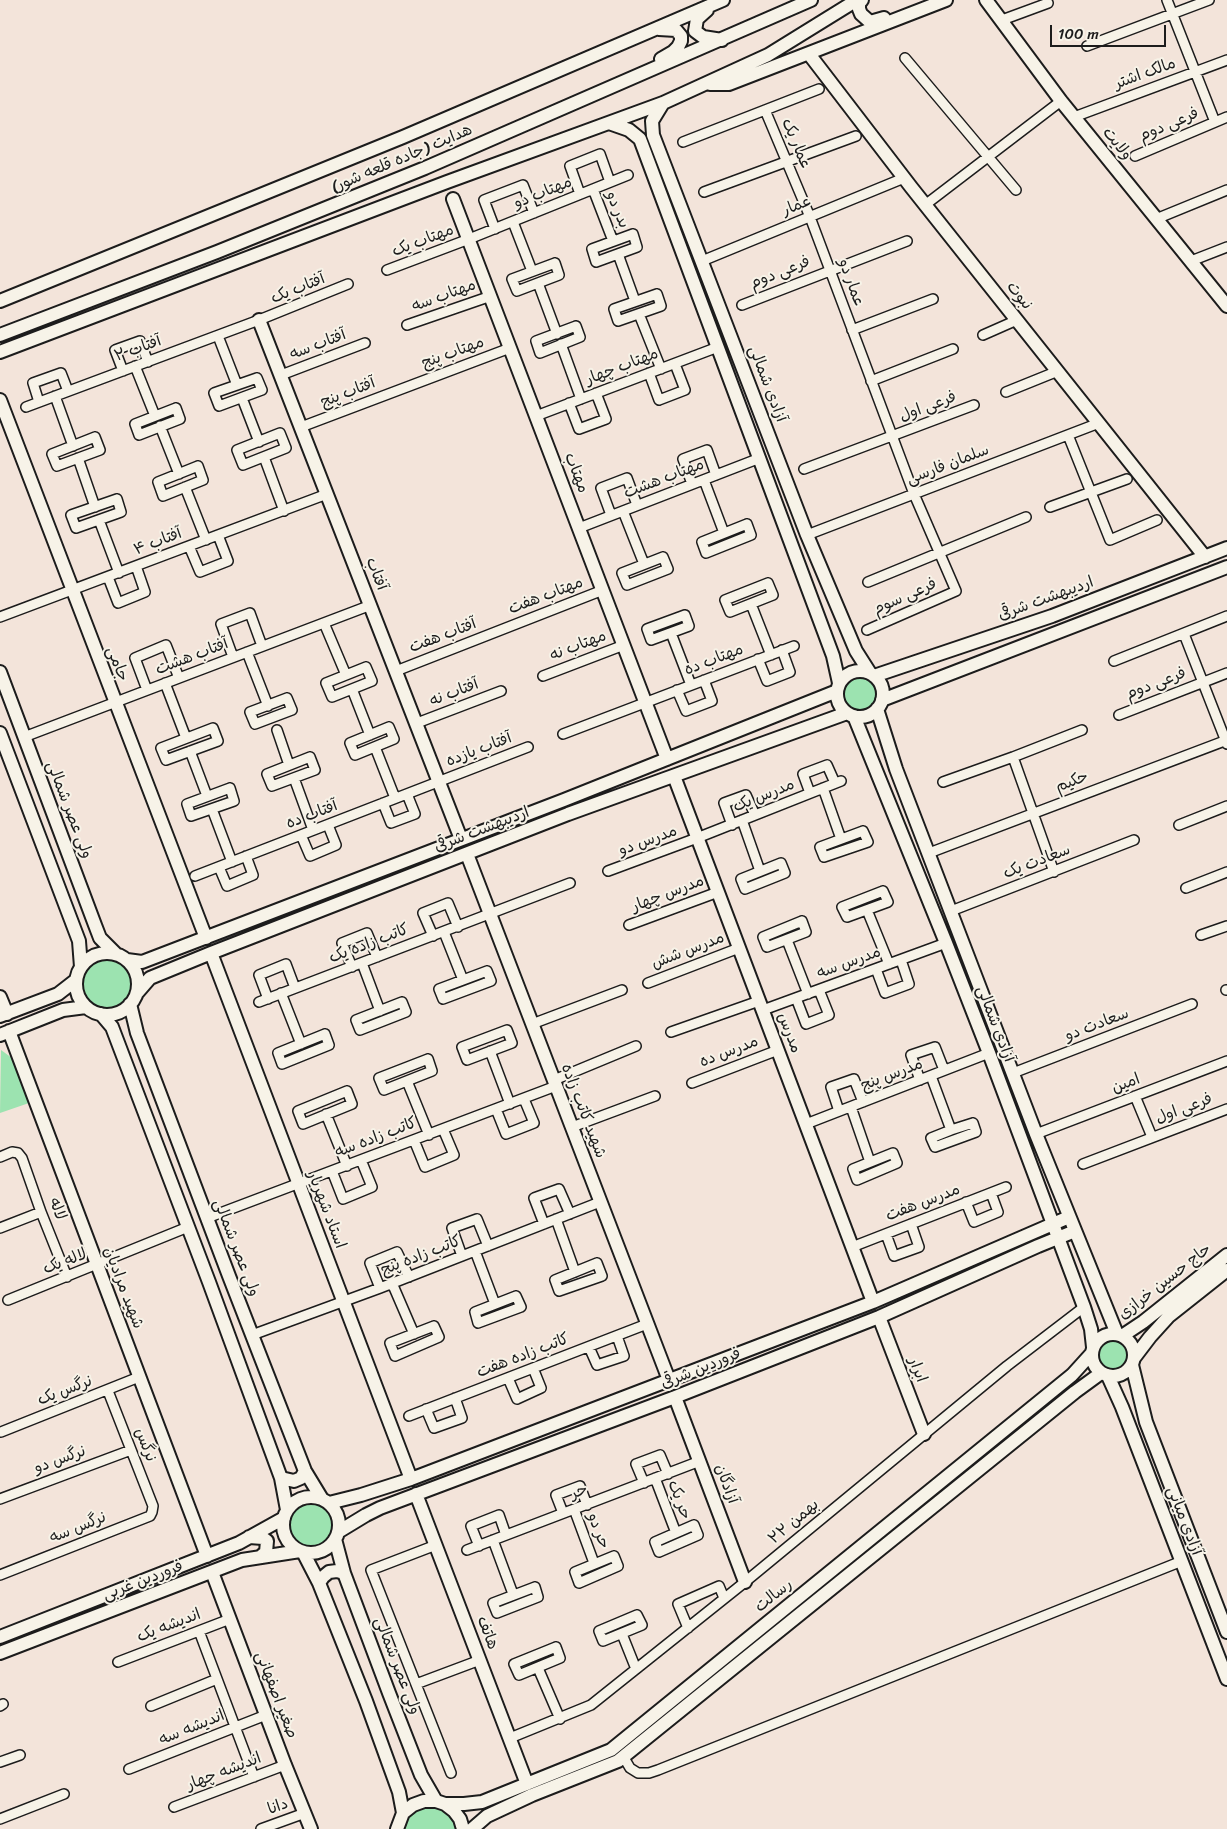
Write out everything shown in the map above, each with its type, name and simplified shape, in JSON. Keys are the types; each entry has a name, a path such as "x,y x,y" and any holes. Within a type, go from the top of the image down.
{"main road":[{"name":"هدایت (جاده قلعه شور)","path":"0,335 425,168 811,0"},
{"path":"0,352 437,186 663,103 768,55 857,0"},
{"path":"862,0 859,3 859,9 861,14 870,22 942,0"},
{"path":"705,84 729,84 946,0"},
{"name":"ولایت","path":"986,0 1061,101 1227,306"},
{"name":"هدایت (جاده قلعه شور)","path":"0,302 403,137 717,2"},
{"path":"717,2 697,19 695,31 703,37 722,40"},
{"path":"602,91 673,52 681,42 681,36 676,30 664,29 651,32"},
{"name":"نبوت","path":"810,54 925,205 1205,557"},
{"path":"609,123 629,130 640,139 643,134 653,135 652,121 663,103"},
{"name":"آزادی شمالی","path":"653,135 807,535 856,652 872,675"},
{"name":"آزادی شمالی","path":"640,139 833,656 838,687"},
{"name":"مهتاب","path":"453,199 667,759"},
{"path":"52,332 154,276"},
{"name":"آفتاب","path":"259,320 461,839"},
{"path":"736,394 751,388"},
{"name":"جامی","path":"0,400 206,938"},
{"name":"اردیبهشت شرقی","path":"872,675 1052,616 1227,548"},
{"path":"1223,568 1227,581"},
{"name":"اردیبهشت شرقی","path":"879,704 1223,568"},
{"path":"1151,578 1157,593"},
{"path":"865,671 872,675 881,687 879,704 866,716 850,714 841,707 837,699 838,687 847,674 865,671"},
{"name":"ولی عصر شمالی","path":"0,672 100,938 122,957"},
{"name":"اردیبهشت شرقی","path":"122,957 142,962 154,958 667,759 838,687"},
{"name":"آزادی شمالی","path":"879,704 896,769 928,853 1036,1134 1120,1335"},
{"name":"آزادی شمالی","path":"850,714 946,943 989,1053 1084,1307 1091,1329 1092,1350"},
{"name":"اردیبهشت شرقی","path":"137,993 150,978 211,953 582,809 850,714"},
{"path":"1,741 76,932 79,941 81,967"},
{"name":"مدرس","path":"674,776 873,1302"},
{"path":"581,793 574,799 573,803 576,808 582,809"},
{"path":"549,805 558,810 559,813 556,819"},
{"name":"شهید کاتب زاده","path":"467,854 668,1380"},
{"path":"76,932 81,936 88,936 94,932 95,925"},
{"path":"102,953 122,957 133,966 137,975 137,993 130,1004 119,1012 110,1015 101,1014 86,1007 77,992 76,980 86,960 102,953"},
{"name":"استاد شهریار","path":"211,953 411,1479"},
{"path":"154,958 152,967 154,972 159,974"},
{"path":"0,997 3,1015 54,996 76,980"},
{"path":"54,996 58,1001 59,1008 55,1014"},
{"name":"ولی عصر شمالی","path":"130,1004 137,1033 305,1470 326,1501"},
{"path":"4,1033 55,1014 86,1007"},
{"path":"101,1014 112,1027 281,1478 286,1514"},
{"path":"116,1039 125,1031 137,1033"},
{"name":"شهید مرادیان","path":"4,1033 97,1265 207,1556"},
{"name":"فروردین شرقی","path":"326,1501 361,1495 411,1479 873,1302 1069,1216"},
{"name":"فروردین شرقی","path":"337,1536 366,1515 416,1494 879,1318 1075,1231"},
{"name":"حاج حسین خرازی","path":"1120,1335 1143,1322 1227,1255"},
{"name":"حاج حسین خرازی","path":"1133,1361 1150,1337 1170,1316 1227,1270"},
{"name":"ابرار","path":"879,1318 924,1434"},
{"path":"1120,1335 1131,1345 1133,1361 1122,1374 1104,1375 1096,1368 1092,1361 1092,1350 1096,1341 1103,1336 1120,1335"},
{"name":"رسالت","path":"397,1823 418,1803 424,1801 464,1804 482,1802 611,1750 1065,1381 1092,1350"},
{"name":"آزادی میانی","path":"1133,1361 1146,1422 1227,1632"},
{"name":"آزادی میانی","path":"1104,1375 1122,1406 1227,1679"},
{"name":"رسالت","path":"472,1829 487,1816 532,1795 618,1761 1076,1392 1104,1375"},
{"name":"آزادگان","path":"675,1397 745,1582"},
{"path":"281,1478 294,1481 301,1478 305,1470"},
{"name":"هاتف","path":"416,1494 527,1784"},
{"path":"361,1495 357,1506 366,1515"},
{"path":"302,1551 316,1552 323,1550 337,1536 338,1516 326,1501 306,1497 292,1504 286,1514 283,1526 288,1541 302,1551 319,1583 369,1710 399,1792 397,1823"},
{"name":"فروردین غربی","path":"0,1637 239,1543 286,1514"},
{"name":"ولی عصر شمالی","path":"337,1536 344,1573 421,1775 441,1803 454,1811 460,1819 463,1829"},
{"path":"249,1538 263,1538 267,1541 266,1552 260,1556"},
{"name":"فروردین غربی","path":"0,1653 242,1560 302,1551"},
{"path":"319,1583 329,1572 337,1571 344,1573"},
{"name":"صغیر اصفهانی","path":"212,1572 285,1765 312,1829"},
{"path":"38,1622 43,1636"}],"street":[{"path":"1167,0 1215,122 1227,117"},
{"path":"1087,46 1210,0"},
{"path":"1002,20 1048,3"},
{"path":"905,58 1016,190"},
{"name":"مالک اشتر","path":"1074,116 1227,60"},
{"path":"683,142 819,89"},
{"path":"925,205 1061,101"},
{"name":"عمار یک","path":"765,110 810,216"},
{"name":"فرعی دوم","path":"1134,156 1215,122"},
{"path":"704,192 856,136"},
{"path":"580,194 570,166 600,154 610,182"},
{"name":"مهتاب دو","path":"469,240 628,175"},
{"name":"عمار","path":"702,261 904,178"},
{"path":"495,229 484,200 523,185 534,213"},
{"name":"بدر دو","path":"593,189 613,242"},
{"path":"1156,219 1227,190"},
{"name":"عمار دو","path":"810,216 914,494 956,592"},
{"path":"513,222 532,271"},
{"path":"632,234 637,247 596,262 592,249 613,242 632,234"},
{"name":"مهتاب یک","path":"387,270 469,240"},
{"path":"830,270 907,241"},
{"path":"1191,262 1227,247"},
{"path":"618,254 635,301"},
{"path":"555,262 559,275 517,291 512,279 532,271 555,262"},
{"name":"فرعی دوم","path":"742,305 830,270"},
{"path":"538,283 556,334"},
{"name":"آفتاب یک","path":"259,320 348,284"},
{"path":"657,294 661,306 639,314 618,321 614,309 657,294"},
{"name":"مهتاب سه","path":"407,326 491,296"},
{"path":"852,330 933,299"},
{"path":"639,314 661,369"},
{"name":"آفتاب ۲","path":"26,406 259,320"},
{"path":"983,335 1017,320"},
{"path":"576,326 580,337 540,353 536,341 556,334 576,326"},
{"path":"218,336 237,385"},
{"path":"123,371 115,350 140,341 148,362"},
{"name":"آفتاب سه","path":"280,375 365,343"},
{"path":"561,344 581,399"},
{"name":"مهتاب چهار","path":"536,416 718,347"},
{"name":"مهتاب پنج","path":"406,387 510,348"},
{"path":"871,381 953,349"},
{"path":"649,373 659,400 685,390 675,364"},
{"path":"135,366 155,416"},
{"path":"1006,392 1058,371"},
{"path":"39,402 32,383 61,373 68,391"},
{"path":"257,378 262,390 219,406 214,394 237,385 257,378"},
{"name":"آفتاب پنج","path":"301,427 406,387"},
{"path":"569,403 579,429 606,419 596,393"},
{"path":"55,396 73,446"},
{"path":"242,398 259,442"},
{"name":"فرعی اول","path":"892,436 974,405"},
{"path":"176,408 180,419 139,435 135,424 155,416 176,408"},
{"name":"سلمان فارسی","path":"807,535 1099,423"},
{"path":"160,426 179,474"},
{"path":"280,433 286,448 264,457 242,465 237,450 280,433"},
{"path":"1068,435 1110,540 1157,520"},
{"path":"804,469 892,436"},
{"path":"95,437 100,450 57,466 52,454 73,446 95,437"},
{"path":"692,484 683,459 708,450 716,475"},
{"path":"264,457 284,510"},
{"path":"78,458 95,507"},
{"name":"مهتاب هشت","path":"579,528 760,458"},
{"path":"198,466 203,480 163,496 158,482 179,474 198,466"},
{"path":"611,515 602,488 627,478 637,505"},
{"path":"1050,508 1126,479"},
{"path":"704,480 724,533"},
{"path":"185,487 206,540"},
{"name":"آفتاب ۴","path":"0,617 327,494"},
{"path":"117,499 121,512 98,520 76,528 71,515 117,499"},
{"path":"622,511 644,564"},
{"path":"868,582 1026,517"},
{"path":"98,520 119,573"},
{"path":"747,524 751,535 706,553 702,542 724,533 747,524"},
{"path":"189,546 200,572 228,561 218,535"},
{"path":"663,557 668,569 627,586 622,573 644,564 663,557"},
{"path":"108,577 118,602 145,592 136,566"},
{"path":"768,583 772,595 751,604 730,612 725,600 768,583"},
{"name":"مهتاب هفت","path":"501,630 603,590"},
{"name":"فرعی سوم","path":"867,630 956,592"},
{"path":"751,604 771,654"},
{"name":"آفتاب هشت","path":"24,736 371,605"},
{"path":"233,657 221,624 250,613 262,646"},
{"path":"1114,661 1227,616"},
{"path":"324,623 346,675"},
{"name":"آفتاب هفت","path":"396,671 501,630"},
{"path":"671,633 690,685"},
{"path":"1184,634 1226,741"},
{"path":"147,690 135,658 166,645 179,678"},
{"name":"مهتاب نه","path":"543,676 624,645"},
{"name":"مهتاب ده","path":"563,734 794,646"},
{"path":"758,659 767,681 790,672 782,650"},
{"path":"247,652 268,706"},
{"path":"366,667 372,681 332,697 326,683 346,675 366,667"},
{"path":"1203,682 1227,673"},
{"path":"677,690 686,711 712,701 704,680"},
{"name":"فرعی دوم","path":"1119,715 1203,682"},
{"path":"165,683 186,738"},
{"path":"352,689 370,735"},
{"name":"آفتاب نه","path":"417,723 501,692"},
{"path":"389,727 394,739 355,755 350,743 370,735 389,727"},
{"path":"213,728 218,741 166,760 161,748 186,738 213,728"},
{"path":"277,730 290,765"},
{"path":"943,782 1082,730"},
{"name":"حکیم","path":"928,853 1226,741"},
{"path":"375,747 395,798"},
{"name":"آفتاب یازده","path":"440,781 528,747"},
{"path":"190,751 207,796"},
{"path":"310,757 315,770 272,786 267,774 290,765 310,757"},
{"path":"1013,757 1054,872"},
{"name":"مدرس یک","path":"697,838 838,782 827,765 803,774 810,793"},
{"path":"294,778 313,830"},
{"name":"آفتاب ده","path":"195,876 440,781"},
{"path":"230,788 234,801 191,816 186,804 207,796 230,788"},
{"path":"822,788 841,839"},
{"path":"383,803 391,823 415,814 407,794"},
{"path":"732,825 724,803 746,795 755,815"},
{"path":"1179,825 1227,806"},
{"path":"212,809 232,862"},
{"path":"742,820 760,871"},
{"path":"301,835 310,856 336,845 328,825"},
{"path":"863,831 868,842 824,857 820,848 841,839 863,831"},
{"name":"مدرس دو","path":"608,871 697,838"},
{"name":"سعادت یک","path":"951,911 1134,840"},
{"path":"220,867 227,886 253,875 246,856"},
{"path":"1186,888 1227,872"},
{"name":"کاتب زاده یک","path":"258,1002 570,884"},
{"path":"883,891 888,902 867,910 847,917 842,907 883,891"},
{"name":"مدرس چهار","path":"629,925 718,892"},
{"path":"433,936 423,913 448,903 458,927"},
{"path":"867,910 889,964"},
{"path":"1200,936 1227,926"},
{"path":"444,932 463,980"},
{"path":"352,967 342,943 367,933 377,957"},
{"path":"788,940 808,994"},
{"name":"مدرس سه","path":"671,1032 796,998 946,943"},
{"name":"مدرس شش","path":"648,983 739,948"},
{"path":"876,969 885,993 910,984 901,960"},
{"path":"362,963 380,1011"},
{"path":"268,998 259,975 286,964 295,988"},
{"path":"487,970 491,981 443,999 439,989 463,980 487,970"},
{"path":"532,1024 622,990"},
{"path":"796,998 806,1024 829,1015 819,990"},
{"path":"281,993 301,1044"},
{"path":"402,1002 406,1012 360,1030 356,1020 380,1011 402,1002"},
{"name":"سعادت دو","path":"1013,1073 1192,1004"},
{"path":"507,1030 512,1043 490,1051 467,1060 462,1046 507,1030"},
{"path":"325,1034 329,1045 282,1064 278,1053 301,1044 325,1034"},
{"name":"کاتب زاده سه","path":"207,1218 510,1104 636,1046"},
{"path":"920,1080 911,1055 935,1046 944,1070"},
{"name":"مدرس ده","path":"692,1083 778,1050"},
{"path":"490,1051 510,1104"},
{"name":"مدرس پنج","path":"806,1124 989,1053"},
{"path":"428,1059 432,1071 407,1081 384,1090 379,1078 428,1059"},
{"name":"امین","path":"1036,1134 1227,1061"},
{"path":"931,1076 951,1130"},
{"path":"839,1111 831,1087 854,1079 863,1102"},
{"path":"407,1081 429,1135"},
{"path":"347,1091 352,1104 326,1114 302,1124 298,1111 347,1091"},
{"path":"572,1127 655,1096"},
{"path":"1083,1164 1152,1137 1136,1096"},
{"path":"496,1109 506,1134 534,1123 524,1098"},
{"path":"851,1107 870,1162"},
{"name":"فرعی اول","path":"1152,1137 1227,1108"},
{"path":"326,1114 347,1166"},
{"path":"414,1140 425,1167 454,1155 443,1129"},
{"name":"لاله","path":"0,1156 12,1152 18,1153 22,1158 67,1277"},
{"path":"332,1171 343,1199 372,1187 361,1160"},
{"name":"مدرس هفت","path":"852,1247 1006,1187"},
{"path":"544,1224 534,1198 559,1189 570,1214"},
{"path":"966,1202 974,1222 998,1212 991,1193"},
{"name":"کاتب زاده پنج","path":"252,1335 344,1302 600,1202"},
{"path":"0,1228 41,1212"},
{"path":"462,1256 452,1228 477,1219 488,1246"},
{"path":"556,1219 576,1272"},
{"path":"886,1234 894,1256 918,1246 911,1224"},
{"name":"لاله یک","path":"8,1300 188,1227"},
{"path":"475,1250 494,1304"},
{"path":"380,1288 370,1263 397,1252 409,1276"},
{"path":"597,1263 602,1276 559,1291 555,1280 576,1272 597,1263"},
{"path":"392,1283 414,1334"},
{"path":"516,1296 521,1307 478,1323 475,1312 494,1304 516,1296"},
{"name":"۲۲ بهمن","path":"510,1738 591,1705 745,1582 1007,1366 1084,1307"},
{"name":"کاتب زاده هفت","path":"409,1416 647,1324"},
{"path":"434,1326 439,1337 395,1356 390,1343 414,1334 434,1326"},
{"path":"589,1347 597,1365 624,1356 617,1336"},
{"path":"508,1378 517,1398 541,1388 533,1368"},
{"name":"نرگس یک","path":"1,1432 108,1391 139,1377"},
{"name":"نرگس","path":"108,1391 153,1506 152,1512"},
{"path":"426,1410 434,1428 462,1418 455,1398"},
{"name":"نرگس دو","path":"0,1498 131,1450"},
{"path":"644,1483 636,1464 660,1455 668,1474"},
{"name":"حر","path":"467,1550 700,1461"},
{"name":"حر یک","path":"655,1478 676,1533"},
{"path":"563,1513 556,1495 580,1486 587,1504"},
{"name":"حر دو","path":"574,1509 594,1563"},
{"name":"نرگس سه","path":"0,1575 150,1516 152,1512"},
{"path":"478,1546 471,1526 499,1515 506,1535"},
{"path":"493,1540 513,1594"},
{"path":"436,1544 371,1570 452,1773"},
{"path":"623,1756 630,1768 638,1773 649,1773 658,1770 1182,1561"},
{"path":"688,1628 678,1604 719,1586 724,1598"},
{"path":"535,1587 538,1597 497,1613 493,1603 513,1594 535,1587"},
{"name":"اندیشه یک","path":"118,1662 230,1619"},
{"path":"198,1631 254,1777"},
{"path":"622,1634 636,1669"},
{"path":"556,1647 560,1658 538,1668 519,1675 514,1664 556,1647"},
{"path":"416,1684 480,1660"},
{"path":"538,1668 560,1719"},
{"path":"151,1706 217,1678"},
{"name":"اندیشه سه","path":"129,1769 266,1715"},
{"path":"0,1762 20,1755"},
{"name":"اندیشه چهار","path":"174,1807 285,1765"},
{"path":"0,1819 64,1794"},
{"name":"دانا","path":"261,1829 305,1813"}],"green space":[{"path":"860,675 873,681 879,694 873,707 860,713 847,707 841,694 847,681"},
{"path":"107,959 117,961 125,966 130,974 132,984 130,994 125,1002 117,1007 107,1009 97,1007 89,1002 84,994 82,984 84,974 89,966 97,961"},
{"path":"1,1050 12,1058 29,1103 0,1113"},
{"path":"1112,1339 1124,1343 1128,1355 1124,1367 1112,1371 1100,1367 1096,1355 1100,1343"},
{"path":"315,1503 327,1509 332,1517 332,1533 327,1541 319,1546 307,1547 295,1541 290,1533 289,1521 295,1509 303,1504"},
{"path":"431,1805 450,1812 460,1829 401,1829 412,1811"}]}
